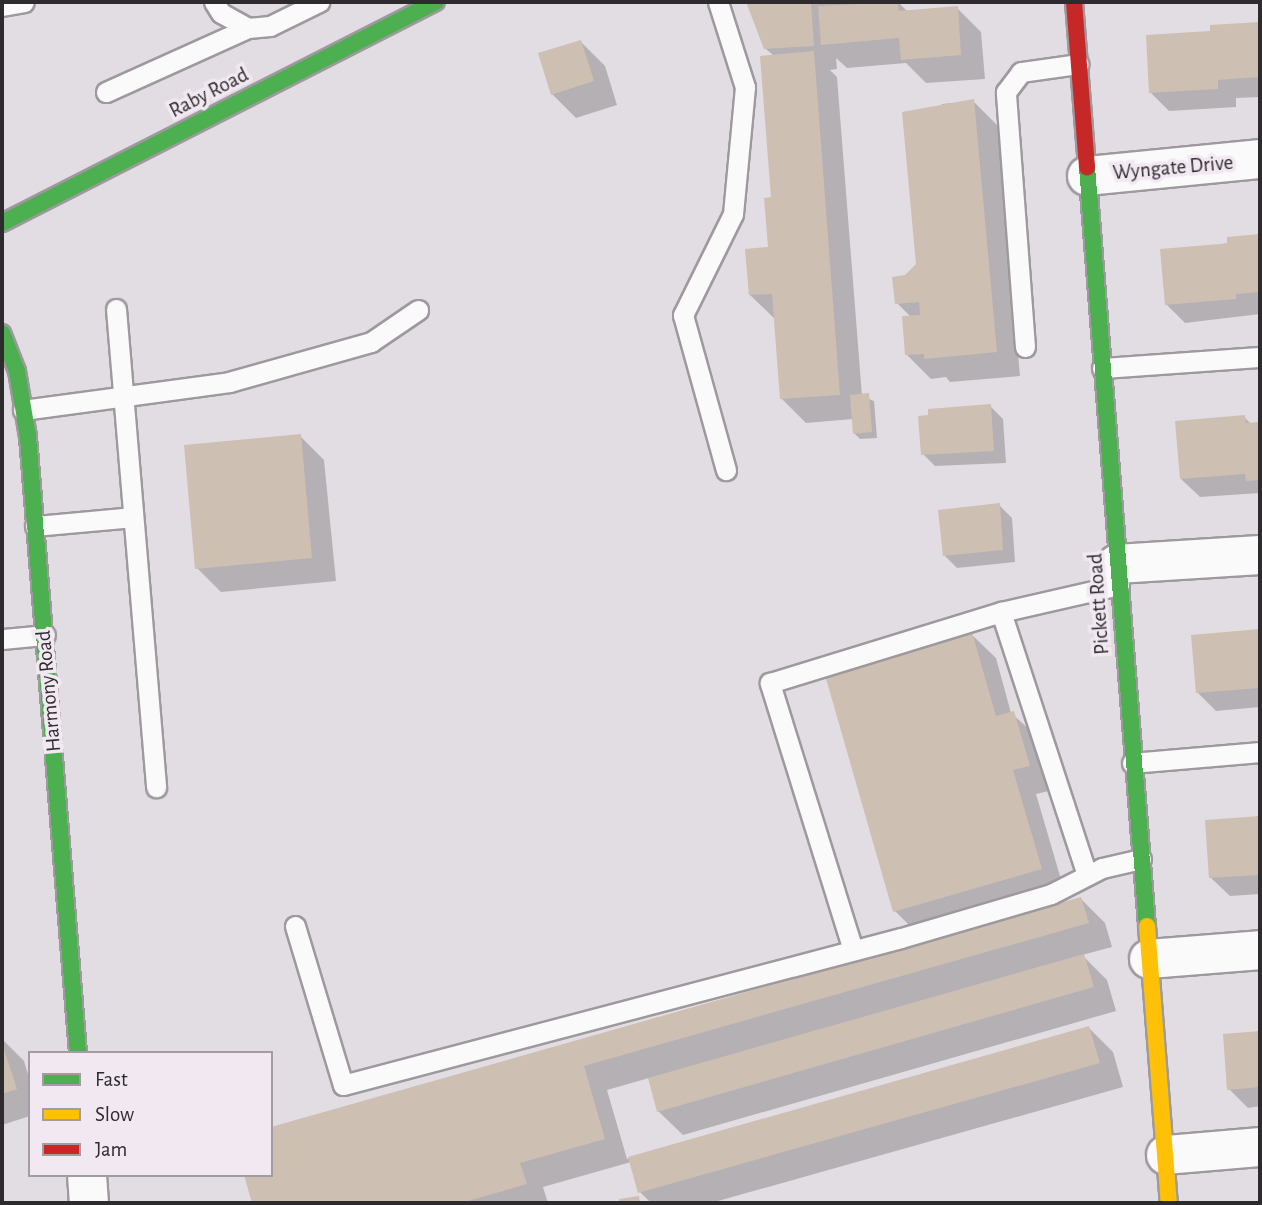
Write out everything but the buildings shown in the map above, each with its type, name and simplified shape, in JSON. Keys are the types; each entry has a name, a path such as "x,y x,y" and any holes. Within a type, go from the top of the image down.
{"street":[{"name":"Raby Road","path":"2,223 436,2"},
{"name":"Pickett Road","path":"1074,2 1132,763 1169,1203"},
{"name":"Wyngate Drive","path":"1087,176 1260,159"},
{"name":"Harmony Road","path":"2,333 17,371 36,526 78,1051"},
{"path":"1118,575 1260,555"},
{"path":"1149,959 1260,950"},
{"path":"1166,1155 1260,1147"},
{"path":"87,1177 89,1203"}],"lane":[{"path":"2,6 24,2"},
{"path":"214,2 220,13 248,28"},
{"path":"106,92 248,28 270,26 319,2"},
{"path":"718,2 745,88 733,214 683,315 726,470"},
{"path":"1025,347 1006,92 1021,72 1078,64"},
{"path":"116,309 156,788"},
{"path":"23,410 229,382 371,342 418,310"},
{"path":"1102,368 1260,357"},
{"path":"36,526 133,517"},
{"path":"853,950 770,682 1118,575"},
{"path":"1001,612 1087,874"},
{"path":"2,639 45,635"},
{"path":"1132,763 1260,752"},
{"path":"295,926 343,1085 1023,903 1087,874 1141,859"}],"traffic: fast":[{"path":"2,223 436,2"},
{"path":"1087,167 1147,926"},
{"path":"2,333 17,371 28,437 78,1051"}],"traffic: slow":[{"path":"1147,926 1169,1203"}],"traffic: jam":[{"path":"1074,2 1087,167"}]}
